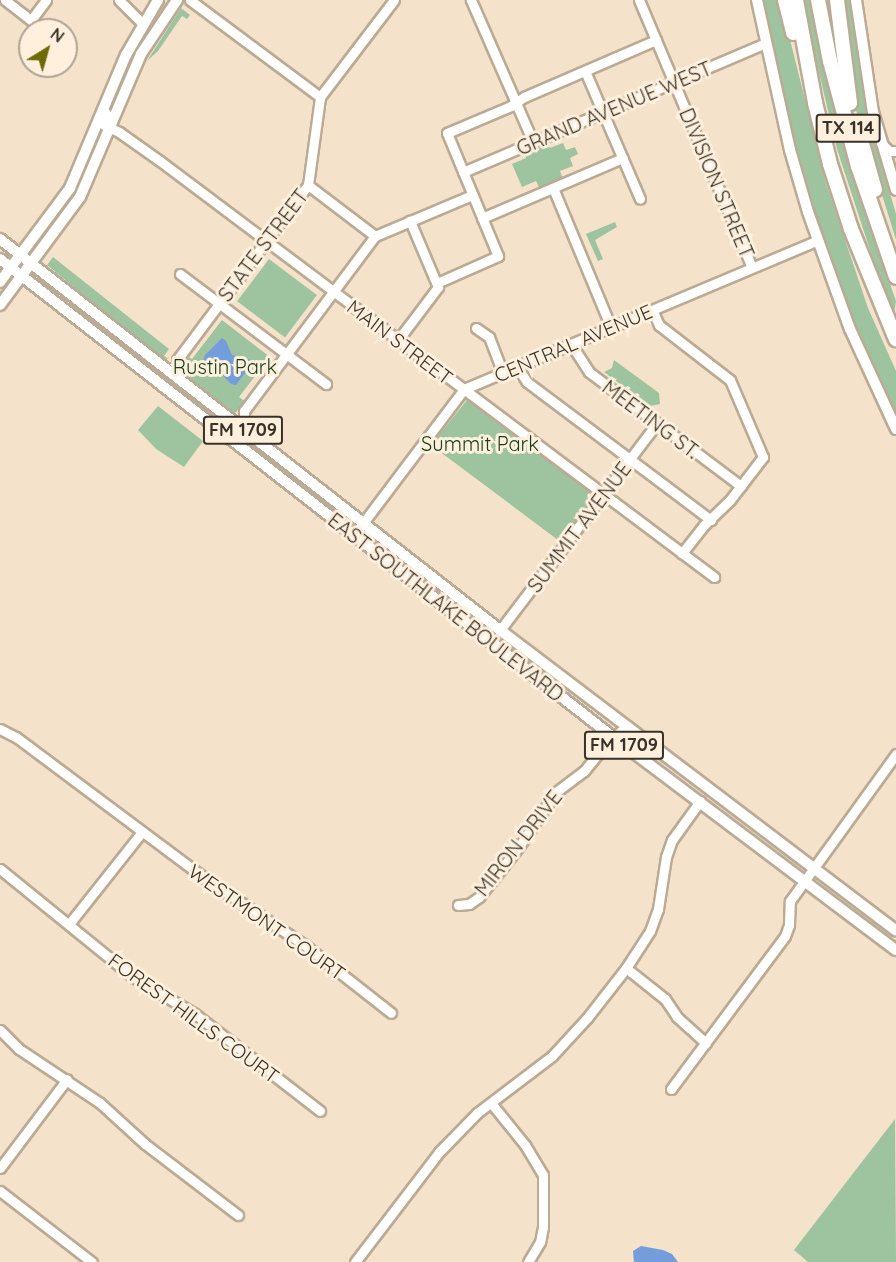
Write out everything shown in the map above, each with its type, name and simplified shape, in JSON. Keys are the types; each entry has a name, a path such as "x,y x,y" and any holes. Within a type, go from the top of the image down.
{"highway":[{"path":"785,0 806,92 815,103"},
{"name":"TX 114","path":"796,0 815,103 830,164 851,229 896,339"},
{"name":"TX 114","path":"818,0 830,61 855,154 886,253 896,277"},
{"path":"837,0 848,96 886,227 886,253"}],"main road":[{"path":"0,282 70,188 126,55 142,23 158,0"},
{"path":"0,305 80,197 141,54 177,0"},
{"path":"757,0 790,150 818,240 850,329 896,429"},
{"path":"856,0 869,90 881,143 896,190"},
{"name":"EAST SOUTHLAKE BOULEVARD","path":"0,239 500,630 896,931"},
{"name":"EAST SOUTHLAKE BOULEVARD","path":"0,259 613,737 896,951"}],"street":[{"path":"5,0 31,20 46,0"},
{"path":"119,0 142,23"},
{"path":"190,0 320,97"},
{"name":"STATE STREET","path":"177,360 308,185 320,97 394,0"},
{"path":"471,0 533,142"},
{"name":"DIVISION STREET","path":"639,0 752,267"},
{"path":"436,282 498,256 447,133 656,40"},
{"name":"GRAND AVENUE WEST","path":"463,172 765,43"},
{"path":"585,71 640,199"},
{"path":"107,102 103,123 110,128"},
{"name":"MAIN STREET","path":"110,128 136,144 267,241 714,577"},
{"path":"881,143 889,151 896,151"},
{"path":"482,218 623,158"},
{"path":"308,185 375,236"},
{"path":"553,188 611,327"},
{"path":"244,430 244,411 375,236 472,195"},
{"path":"398,340 438,287 410,221"},
{"name":"CENTRAL AVENUE","path":"464,389 818,240"},
{"path":"180,274 326,384"},
{"path":"652,310 659,325 726,375 733,386 763,457 741,486 682,553"},
{"path":"476,328 489,337 503,373"},
{"name":"MEETING ST.","path":"571,344 589,372 741,486"},
{"path":"156,362 177,360 178,379"},
{"path":"517,367 527,382 711,520"},
{"path":"354,535 464,389"},
{"path":"225,416 244,411"},
{"name":"SUMMIT AVENUE","path":"500,630 657,423"},
{"name":"MIRON DRIVE","path":"458,905 469,904 478,897 520,845 556,792 584,771 613,737 627,726"},
{"name":"WESTMONT COURT","path":"0,729 16,737 203,877 306,946 391,1014"},
{"path":"671,1089 785,936 789,925 790,901 896,754"},
{"path":"355,1262 439,1152 491,1103 552,1056 587,1018 626,968 650,931 662,895 666,856 672,840 700,801"},
{"path":"69,924 142,832"},
{"name":"FOREST HILLS COURT","path":"0,869 133,977 195,1014 320,1112"},
{"path":"626,968 665,999 677,1017 706,1043"},
{"path":"0,1030 19,1049 68,1079 122,1120 145,1144 238,1215"},
{"path":"0,1168 68,1079"},
{"path":"491,1103 525,1145 543,1175 543,1227 540,1242 528,1262"},
{"path":"0,1191 92,1262"}],"green space":[{"path":"764,0 780,0 826,183 868,308 896,371 896,418 851,315 822,234 790,125"},
{"path":"802,0 809,0 822,65 844,145 864,211 896,301 894,314 872,256 837,149"},
{"path":"840,0 850,0 866,110 896,214 896,240 855,107"},
{"path":"181,8 190,15 187,19 182,16 158,51 147,61"},
{"path":"546,140 550,148 563,143 566,150 575,147 578,154 570,158 573,166 560,171 563,179 540,189 536,181 522,187 512,164 526,158 523,150"},
{"path":"615,222 617,227 595,240 603,259 598,261 586,234"},
{"path":"53,257 169,349 164,356 169,359 160,358 47,265"},
{"name":"Rustin Park","path":"269,259 317,295 285,337 237,301"},
{"name":"Rustin Park","path":"222,320 270,357 239,397 246,402 235,413 227,410 181,373 180,362 185,355 192,359"},
{"path":"614,360 659,393 660,404 650,406 604,372 612,368"},
{"name":"Summit Park","path":"467,400 472,400 592,490 593,501 562,543 431,445"},
{"path":"158,406 203,441 184,467 156,449 138,430"},
{"path":"895,1119 896,1262 808,1262 794,1250"}],"water":[{"path":"222,338 226,341 232,355 254,361 236,385 231,384 218,370 207,367 203,362 205,355"},
{"path":"641,1246 663,1250 672,1254 678,1262 634,1262 633,1251"}]}
